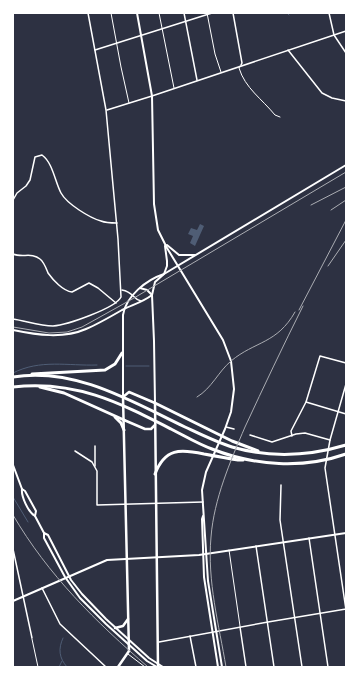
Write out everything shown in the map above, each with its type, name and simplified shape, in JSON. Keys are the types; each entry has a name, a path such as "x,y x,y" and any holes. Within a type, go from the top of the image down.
{"highway":[{"path":"13,377 36,373 105,370 115,364 122,353"},
{"path":"29,375 52,376 73,380 88,383 114,392 206,437 231,447 266,453 293,454 314,452 346,445"},
{"path":"36,386 64,393 124,420"},
{"path":"13,387 46,386 68,388 92,393 114,402 203,446 246,460"},
{"path":"155,403 253,450"},
{"path":"114,415 119,420 124,430"},
{"path":"155,474 161,462 170,454 182,450 238,460 283,464 314,462 339,457 346,454"}],"main road":[{"path":"136,13 152,96 154,204 158,230 164,243 223,340 230,358 233,394 231,412 205,475 202,486 202,555 204,583 222,667"},
{"path":"158,666 154,341 152,295 155,282 178,265 346,165"},
{"path":"164,243 179,255 196,254"},
{"path":"164,243 167,263 164,274"},
{"path":"118,667 128,654 129,642 122,353 124,309 133,294 156,276 164,274"},
{"path":"140,288 147,290 152,295"},
{"path":"13,330 46,335 72,334 86,329 152,295"},
{"path":"123,397 126,393 131,392 155,403"},
{"path":"124,420 146,430 151,429 155,424"},
{"path":"13,465 22,489 21,493 31,514 35,516 44,533 44,538 65,577 77,594 91,610 158,666 163,667"},
{"path":"22,489 25,491 36,511 35,516"},
{"path":"203,516 205,519 208,581 218,667"},
{"path":"13,601 103,561 202,555 346,532"},
{"path":"44,533 48,535 76,587 129,642"},
{"path":"115,628 123,626 128,618"}],"street":[{"path":"13,318 45,326 54,326 76,321 120,300 122,290 106,110 88,13"},
{"path":"111,13 129,103"},
{"path":"159,13 174,88"},
{"path":"184,13 197,80"},
{"path":"95,50 212,13"},
{"path":"233,13 242,63 239,68 242,76 247,85 275,115 280,117"},
{"path":"329,13 334,35 346,53"},
{"path":"208,14 215,54 221,72"},
{"path":"106,110 346,31"},
{"path":"288,50 322,93 332,98 346,101"},
{"path":"13,200 17,193 26,186 30,180 35,157 42,155 50,167 62,195 67,200 81,211 97,220 116,223"},
{"path":"13,254 16,256 34,256 41,259 56,283 70,292 89,283 98,288 116,303"},
{"path":"122,290 133,294 136,300 142,301"},
{"path":"292,436 291,431 306,402 320,356 346,363"},
{"path":"158,642 240,626 346,609 325,468 330,440 346,384"},
{"path":"306,402 346,414"},
{"path":"226,427 234,429"},
{"path":"250,435 272,442 305,433 330,440"},
{"path":"95,446 95,466 98,475 97,505 202,502"},
{"path":"75,451 95,466"},
{"path":"281,485 280,520 302,667"},
{"path":"309,538 328,667"},
{"path":"256,546 274,667"},
{"path":"13,550 38,667"},
{"path":"229,550 246,667"},
{"path":"42,588 60,624 106,667"},
{"path":"190,636 196,667"},
{"path":"128,654 144,667"}],"water":[{"path":"200,224 204,226 195,246 190,243 193,236 188,234 191,228 197,230"}],"waterway":[{"path":"13,373 33,366 54,364 97,365"},
{"path":"126,366 149,366"},
{"path":"13,497 28,522"},
{"path":"63,638 60,646 60,653 62,660 67,667"},
{"path":"59,667 62,661"}],"railway":[{"path":"13,327 49,333 67,332 82,327 134,298 346,172"},
{"path":"311,205 346,187"},
{"path":"331,210 346,200"},
{"path":"299,310 346,220"},
{"path":"328,266 346,240"},
{"path":"226,667 212,586 210,553 215,509 228,467 245,427 303,306"},
{"path":"197,397 211,385 231,361 240,354 265,341 281,330 295,312"},
{"path":"13,515 57,578 110,633 148,667"}]}
